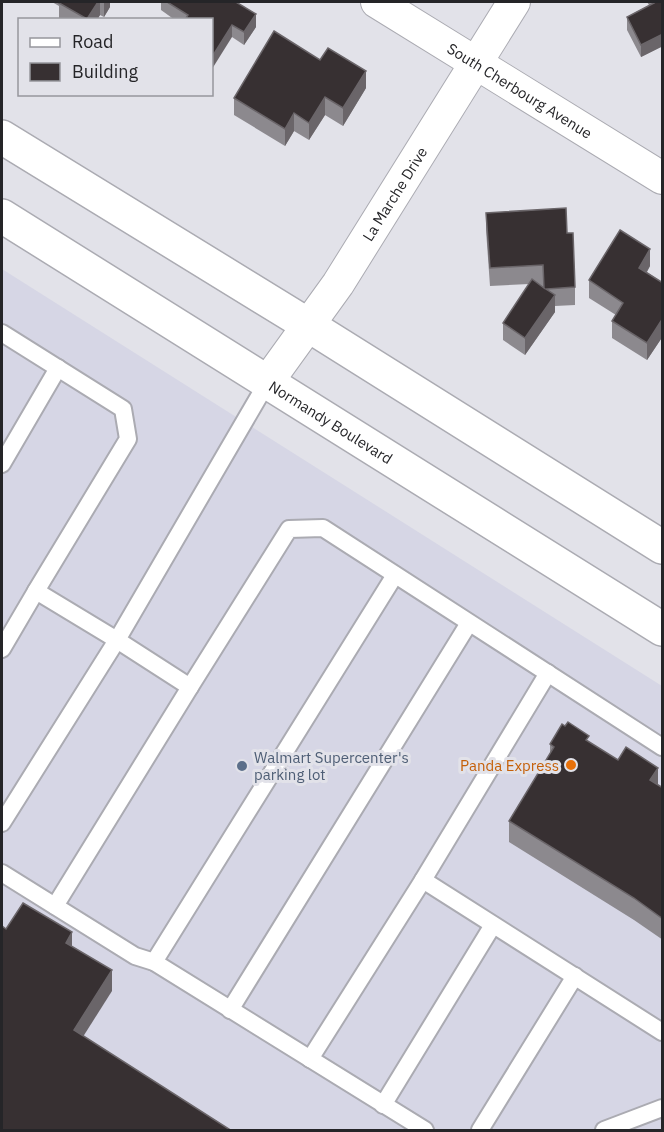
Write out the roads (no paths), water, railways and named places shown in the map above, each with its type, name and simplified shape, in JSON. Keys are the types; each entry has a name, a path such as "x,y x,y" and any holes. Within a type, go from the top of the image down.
{"main road":[{"path":"2,137 663,547"},
{"name":"Normandy Boulevard","path":"2,216 663,628"}],"street":[{"name":"South Cherbourg Avenue","path":"377,2 663,178"},
{"name":"La Marche Drive","path":"268,381 338,284 514,2"}],"lane":[{"path":"2,333 123,409 128,439 2,649"},
{"path":"2,464 58,369"},
{"path":"2,823 117,640 268,381"},
{"path":"55,906 289,529 323,528 663,747"},
{"path":"154,962 395,575"},
{"path":"36,591 190,687"},
{"path":"230,1010 469,623"},
{"path":"310,1059 423,880 548,673"},
{"path":"2,873 135,956 154,962 425,1131"},
{"path":"423,880 663,1032"},
{"path":"383,1105 493,925"},
{"path":"480,1131 575,976"},
{"path":"604,1131 663,1108"}],"place":[{"name":"Panda Express","path":"571,765"},
{"name":"Walmart Supercenter's parking lot","path":"242,766"}]}
